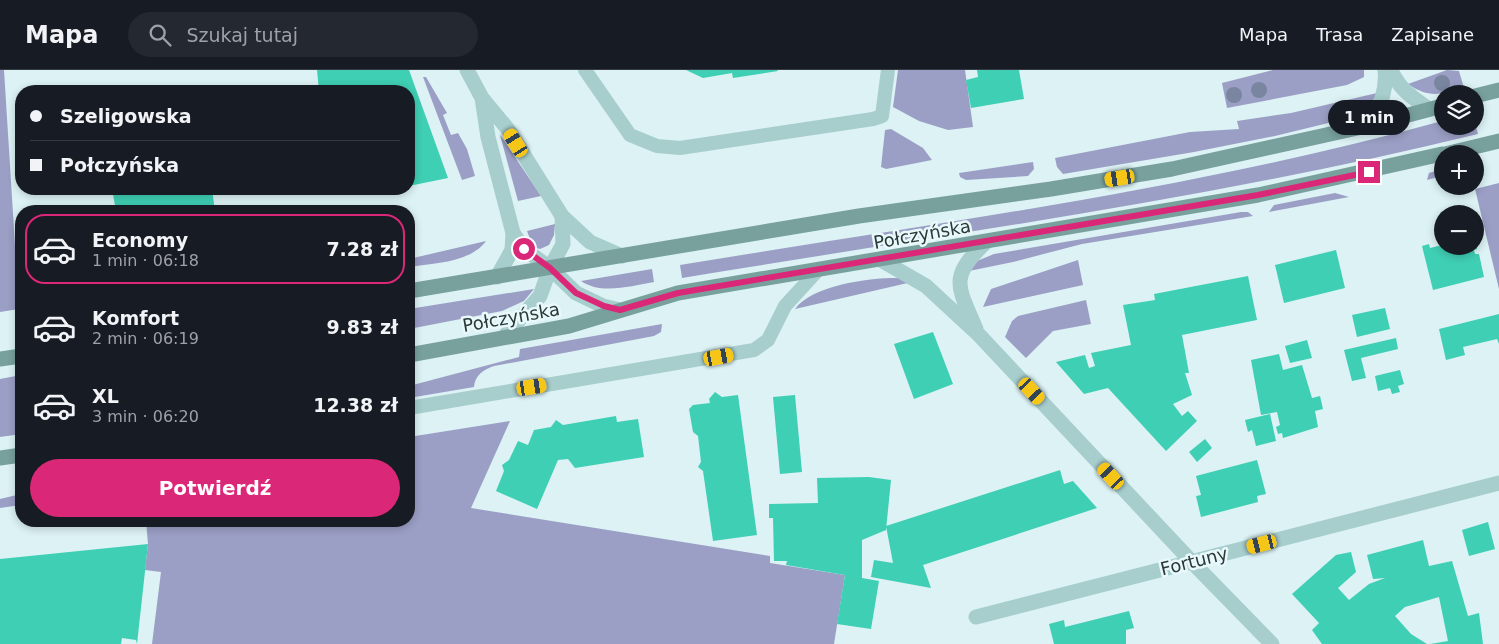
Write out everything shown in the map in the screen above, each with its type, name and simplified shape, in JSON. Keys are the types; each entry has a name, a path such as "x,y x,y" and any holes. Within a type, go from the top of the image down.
{"main road":[{"path":"1484,94 1499,90"},
{"name":"Połczyńska","path":"415,290 859,216 1051,190 1163,171 1371,125 1434,108"},
{"name":"Połczyńska","path":"1482,145 1499,141"},
{"name":"Połczyńska","path":"415,354 569,326 671,295 1258,195 1434,156"},
{"path":"0,359 15,357"},
{"path":"0,458 15,456"}],"street":[{"path":"467,70 482,98 507,128 562,216 590,242 622,256"},
{"path":"1371,125 1380,106 1385,86 1385,70"},
{"path":"1391,70 1396,82 1410,96 1434,106"},
{"path":"482,98 488,137 513,234 512,250 497,277"},
{"path":"504,337 540,296 550,268 563,244 562,216"},
{"path":"513,234 524,249 550,268 576,293 604,306 620,310"},
{"path":"979,334 960,290 959,280 962,269 970,256 986,242"},
{"path":"881,260 926,286 979,334 1191,561 1272,644"},
{"name":"Fortuny","path":"976,617 1499,483"}],"lane":[{"path":"585,70 630,135 657,146 680,148 874,120 882,116 888,70"},
{"path":"415,407 754,350 768,340 785,306 818,270"}],"shaded area":[{"path":"0,70 4,70 15,245 15,310 0,312"},
{"path":"898,70 965,70 973,127 948,130 919,121 893,107"},
{"path":"1273,70 1364,70 1364,77 1347,85 1227,108 1222,83"},
{"path":"1447,70 1459,71 1463,85 1434,85 1434,94 1423,92 1408,84"},
{"path":"423,77 426,77 447,113 443,115 451,135 458,133 467,149 475,176 462,180"},
{"path":"1377,93 1369,108 1357,116 1275,136 1063,174 1057,167 1055,158 1190,132 1239,129 1237,121 1291,113"},
{"path":"1434,123 1434,135 1474,135 1280,177 1082,214 682,278 680,265 1159,186 1254,167"},
{"path":"891,129 923,148 932,160 886,169 881,167 885,130"},
{"path":"501,136 541,196 518,201"},
{"path":"1033,162 1034,169 1028,176 966,180 960,177 959,173"},
{"path":"1434,171 1434,178 1427,180 1429,173"},
{"path":"1499,183 1499,289 1484,226 1484,205 1479,205 1476,195 1484,195 1484,187"},
{"path":"1335,193 1349,197 1269,212 1274,205"},
{"path":"1248,212 1253,216 1082,244 969,271 977,261 994,254"},
{"path":"555,224 554,235 549,245 540,249 533,247 527,231"},
{"path":"486,241 471,254 451,261 415,266 415,258"},
{"path":"1078,260 1083,285 983,307 991,289"},
{"path":"652,269 654,282 626,287 598,288 581,281"},
{"path":"902,278 912,282 795,309 815,293 829,288 861,281"},
{"path":"534,289 524,301 502,311 415,328 415,308"},
{"path":"1086,300 1091,324 1053,331 1026,358 1005,337 1012,321 1018,316"},
{"path":"662,324 661,332 654,336 494,366 480,374 476,379 474,387 415,397 415,384 519,357 520,349"},
{"path":"15,376 15,435 0,437 0,379"},
{"path":"510,421 471,508 770,556 770,563 845,575 834,644 152,644 161,572 145,570 148,544 147,527 415,527 415,436"},
{"path":"15,495 15,506 0,508 0,499"}],"building":[{"path":"317,70 409,70 414,85 318,85"},
{"path":"686,70 778,71 733,78 732,73 703,78"},
{"path":"977,70 1019,70 1024,99 971,108 966,80 978,77"},
{"path":"415,87 448,178 415,185"},
{"path":"113,195 213,195 214,205 115,205"},
{"path":"1429,244 1430,248 1434,247 1434,255 1479,255 1484,277 1433,290 1422,246"},
{"path":"1336,250 1345,288 1284,303 1275,265"},
{"path":"1248,276 1257,320 1182,335 1189,373 1185,373 1192,395 1173,404 1182,416 1188,411 1197,421 1166,451 1108,388 1084,394 1056,362 1085,355 1089,368 1095,366 1091,353 1131,345 1123,305 1155,300 1154,294"},
{"path":"1385,308 1390,329 1357,337 1352,315"},
{"path":"1499,314 1499,344 1497,339 1463,347 1465,355 1446,360 1439,329"},
{"path":"933,332 953,384 914,399 894,344"},
{"path":"1396,338 1398,349 1361,358 1366,378 1352,381 1344,350"},
{"path":"1307,340 1312,358 1290,363 1285,346"},
{"path":"1279,354 1283,370 1302,365 1312,398 1320,396 1323,409 1315,411 1318,427 1283,438 1282,433 1278,434 1276,427 1280,425 1277,412 1261,415 1251,360"},
{"path":"1400,370 1404,384 1398,386 1400,392 1392,394 1390,388 1378,391 1375,376"},
{"path":"715,392 722,397 738,395 757,535 713,541 703,471 698,467 701,462 698,436 693,432 689,409 693,405 710,403 709,399"},
{"path":"795,395 802,472 780,474 773,397"},
{"path":"1270,414 1276,441 1256,446 1252,430 1248,432 1245,420"},
{"path":"616,416 617,422 638,419 644,457 575,468 568,459 558,460 537,509 496,491 504,471 502,465 509,460 518,441 528,445 534,430 551,427 556,420 563,425"},
{"path":"1205,439 1212,448 1197,462 1189,452"},
{"path":"1257,460 1266,494 1257,496 1258,502 1201,517 1196,496 1201,495 1196,476"},
{"path":"1060,470 1064,484 1073,481 1097,508 923,565 931,588 871,577 874,560 893,563 886,526"},
{"path":"869,477 891,480 886,530 862,540 862,578 879,581 871,629 837,624 845,575 786,565 787,561 774,561 773,518 769,518 769,504 818,503 817,478"},
{"path":"1488,522 1495,549 1469,556 1462,530"},
{"path":"1423,540 1429,566 1452,561 1468,616 1479,613 1483,644 1430,644 1448,641 1439,597 1405,607 1395,616 1411,634 1427,644 1322,644 1312,630 1319,623 1292,594 1336,555 1351,552 1356,572 1338,588 1349,600 1369,584 1385,578 1373,579 1367,555"},
{"path":"148,544 137,644 136,640 122,638 121,644 0,644 0,559"},
{"path":"1129,611 1134,628 1126,630 1126,644 1054,644 1049,624 1064,620 1065,627"}],"route":[{"path":"524,249 550,268 576,293 604,306 620,310 678,293 1258,195 1369,172"}]}
